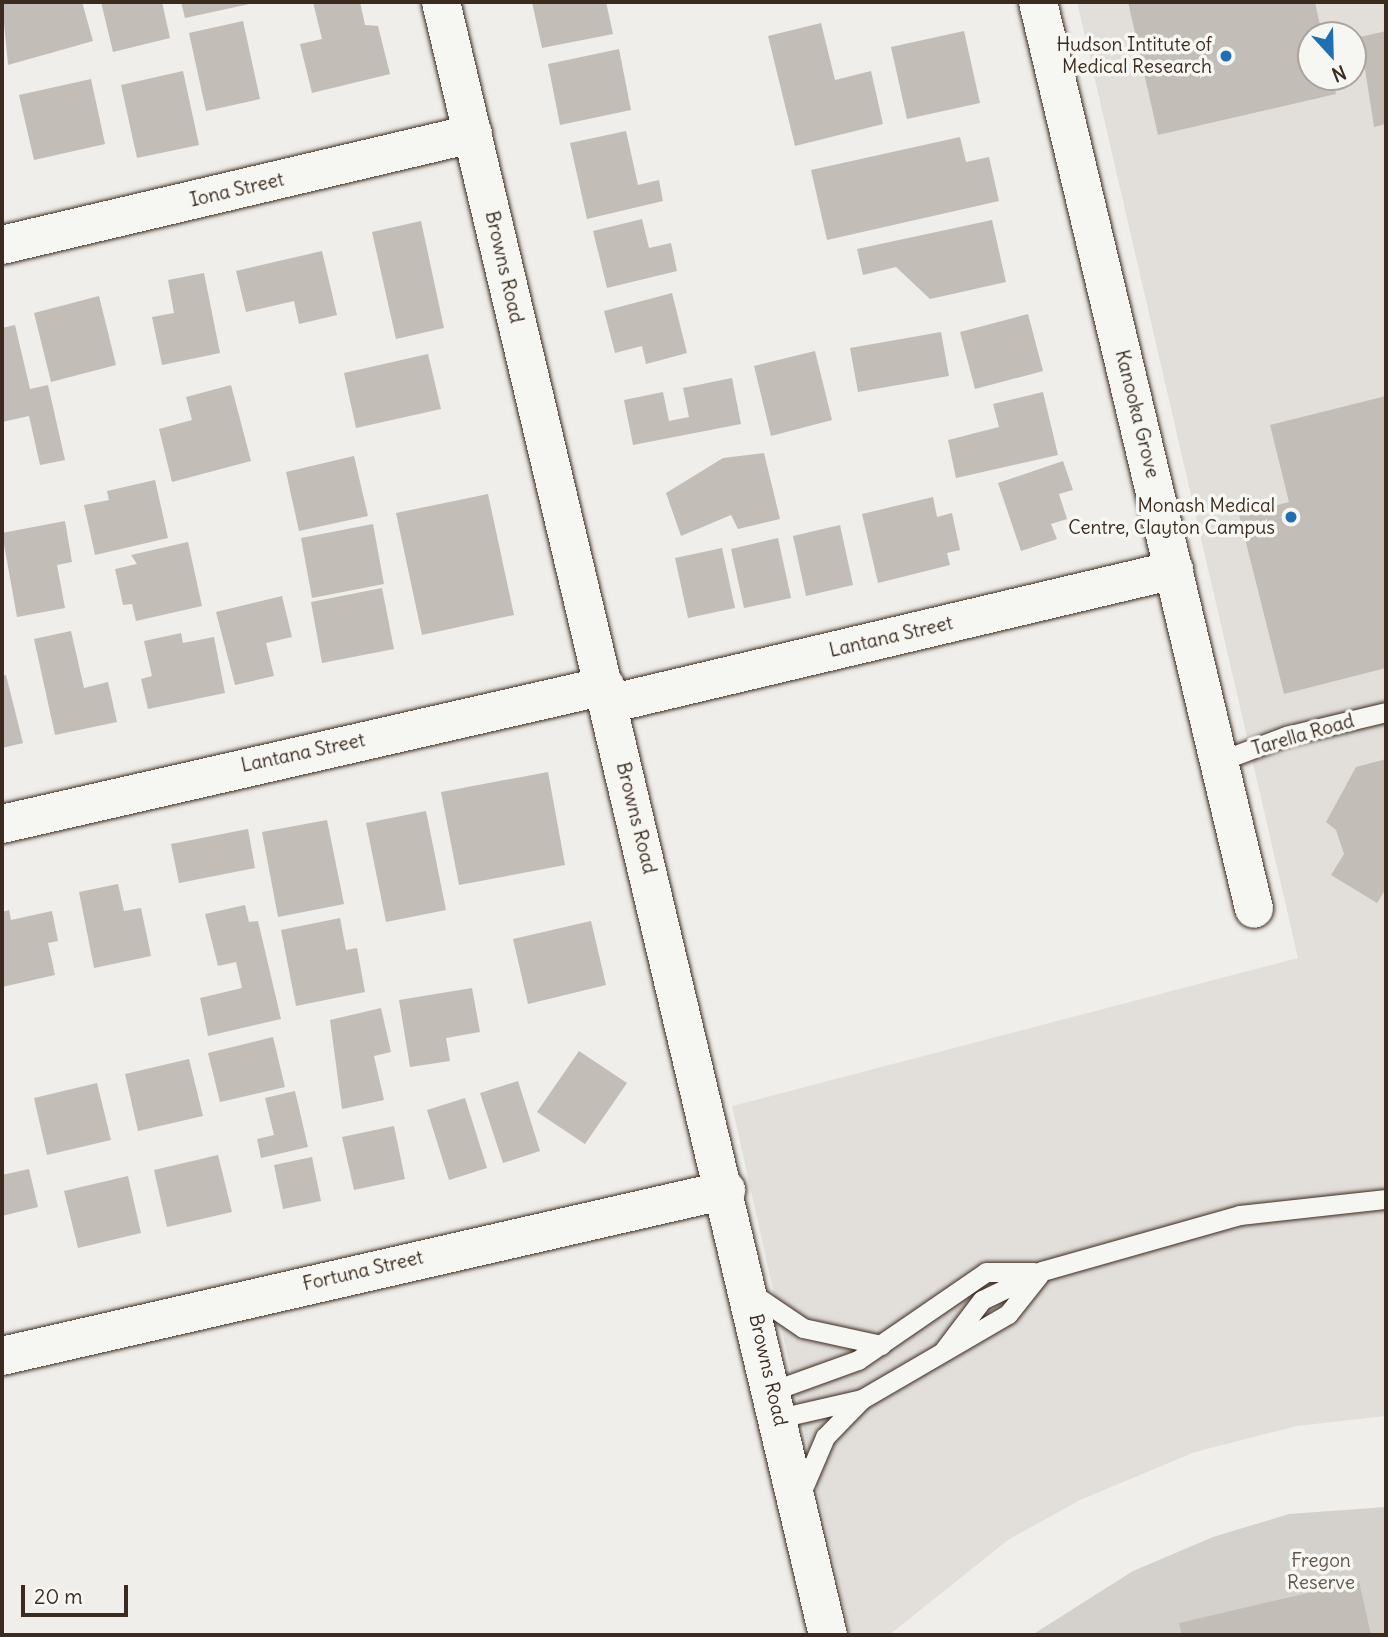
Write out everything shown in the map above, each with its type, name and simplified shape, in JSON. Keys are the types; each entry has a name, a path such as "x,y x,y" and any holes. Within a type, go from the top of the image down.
{"street":[{"name":"Browns Road","path":"441,2 726,1190 828,1635"},
{"name":"Kanooka Grove","path":"1038,2 1254,909"},
{"name":"Iona Street","path":"2,246 473,134"},
{"name":"Lantana Street","path":"2,824 1174,570"},
{"name":"Fortuna Street","path":"2,1356 726,1190"}],"lane":[{"name":"Tarella Road","path":"1220,761 1286,736 1386,712"},
{"path":"798,1503 818,1449 862,1399 944,1350 982,1300 1042,1271 1240,1215 1386,1199"},
{"path":"776,1404 858,1360 986,1272 1042,1271"},
{"path":"750,1292 803,1328 881,1345"},
{"path":"776,1404 862,1399"}],"shaded area":[{"name":"Monash Medical Centre, Clayton Campus","path":"1077,2 1386,2 1386,1416 1297,1426 1195,1452 1080,1500 1008,1540 889,1635 850,1635 732,1106 1298,958"}],"green space":[{"name":"Fregon Reserve","path":"1386,1507 1386,1635 1032,1635 1133,1571 1213,1537 1289,1514"}],"building":[{"path":"2,2 82,2 93,41 8,65"},
{"path":"101,2 162,2 170,38 113,52"},
{"path":"181,2 254,2 254,3 185,18"},
{"path":"313,2 360,2 365,25 378,26 390,74 312,93 300,44 322,39"},
{"path":"532,2 606,2 613,34 542,48"},
{"name":"Hudson Intitute of Medical Research","path":"1128,2 1315,2 1319,21 1297,21 1297,91 1335,91 1336,94 1158,135"},
{"path":"243,21 260,99 206,111 189,33"},
{"path":"821,23 835,80 871,71 883,124 795,146 768,36"},
{"path":"964,31 980,103 907,119 891,47"},
{"path":"1386,31 1386,124 1374,127 1367,82 1367,35"},
{"path":"619,49 631,110 560,125 548,64"},
{"path":"183,71 199,145 137,158 121,85"},
{"path":"91,79 105,144 34,160 19,95"},
{"path":"626,131 638,185 659,180 663,201 587,219 570,143"},
{"path":"960,137 966,162 989,157 999,201 827,240 811,170"},
{"path":"642,219 649,248 671,243 677,271 607,288 593,231"},
{"path":"992,220 1006,282 930,299 896,267 863,275 857,249"},
{"path":"421,221 444,328 396,339 372,232"},
{"path":"322,251 337,315 299,324 294,301 246,312 236,271"},
{"path":"204,273 220,353 162,365 152,317 174,313 168,280"},
{"path":"672,293 687,353 646,364 642,346 615,353 604,311"},
{"path":"99,296 116,365 51,382 34,313"},
{"path":"1028,314 1043,371 975,389 960,332"},
{"path":"15,325 30,389 48,385 65,460 40,465 29,416 2,422 2,328"},
{"path":"941,332 949,376 858,392 850,348"},
{"path":"815,351 832,420 771,436 754,366"},
{"path":"428,354 441,409 356,428 344,373"},
{"path":"732,378 741,424 633,445 624,400 663,392 669,421 689,417 683,388"},
{"path":"231,385 251,461 172,482 159,429 192,420 186,397"},
{"path":"1043,392 1058,455 956,478 948,440 999,427 993,404"},
{"path":"1386,396 1386,668 1284,694 1239,515 1289,502 1270,425"},
{"path":"764,453 780,519 738,529 731,515 681,536 666,493 723,458"},
{"path":"354,456 368,516 299,531 286,472"},
{"path":"1063,461 1073,490 1059,494 1067,519 1051,524 1057,539 1021,551 998,483"},
{"path":"155,480 168,538 95,555 84,505 109,500 107,491"},
{"path":"488,494 514,615 422,635 396,513"},
{"path":"933,497 937,517 952,513 960,550 947,553 950,565 878,583 862,514"},
{"path":"65,521 72,562 57,565 65,608 17,617 2,533"},
{"path":"373,524 384,584 312,598 301,538"},
{"path":"840,525 853,585 806,596 793,536"},
{"path":"778,538 791,598 744,608 731,549"},
{"path":"188,542 202,606 136,621 132,604 123,605 115,569 137,564 131,555"},
{"path":"722,548 735,608 688,618 675,558"},
{"path":"382,588 394,649 322,663 311,602"},
{"path":"282,596 292,637 266,643 274,676 235,685 216,612"},
{"path":"71,631 84,688 108,682 117,722 55,735 34,639"},
{"path":"181,633 183,643 214,637 225,693 148,709 141,679 152,676 144,641"},
{"path":"6,675 23,743 2,748 2,676"},
{"path":"1386,759 1386,889 1377,903 1331,875 1344,854 1336,830 1326,822 1356,767"},
{"path":"548,772 565,865 459,885 441,792"},
{"path":"426,811 446,910 386,922 366,823"},
{"path":"327,820 344,904 278,917 262,832"},
{"path":"248,829 255,868 179,883 171,844"},
{"path":"118,884 124,911 141,908 151,956 94,968 79,892"},
{"path":"245,905 249,922 258,921 281,1019 208,1036 200,998 242,988 236,962 218,966 205,914"},
{"path":"9,910 11,920 52,911 58,941 48,943 55,975 2,987 2,912"},
{"path":"340,918 346,950 357,948 365,992 296,1006 281,930"},
{"path":"591,921 606,985 528,1004 513,939"},
{"path":"472,988 480,1032 446,1038 450,1061 410,1067 399,1000"},
{"path":"381,1008 391,1052 374,1056 384,1100 342,1109 330,1020"},
{"path":"273,1037 285,1087 220,1102 208,1053"},
{"path":"579,1051 627,1083 585,1144 537,1112"},
{"path":"189,1059 203,1116 138,1131 125,1074"},
{"path":"518,1081 540,1151 503,1163 480,1093"},
{"path":"97,1083 111,1140 47,1155 34,1098"},
{"path":"295,1091 308,1147 261,1158 257,1139 274,1135 265,1098"},
{"path":"465,1098 487,1168 449,1180 427,1110"},
{"path":"394,1126 405,1179 354,1190 342,1137"},
{"path":"218,1155 232,1212 167,1227 154,1170"},
{"path":"312,1157 321,1201 283,1209 274,1165"},
{"path":"29,1169 38,1207 2,1216 2,1175"},
{"path":"128,1176 141,1233 78,1248 64,1191"},
{"path":"1359,1581 1371,1635 1182,1635 1179,1623"}],"place":[{"name":"Hudson Intitute of Medical Research","path":"1226,56"},
{"name":"Monash Medical Centre, Clayton Campus","path":"1291,517"}]}
